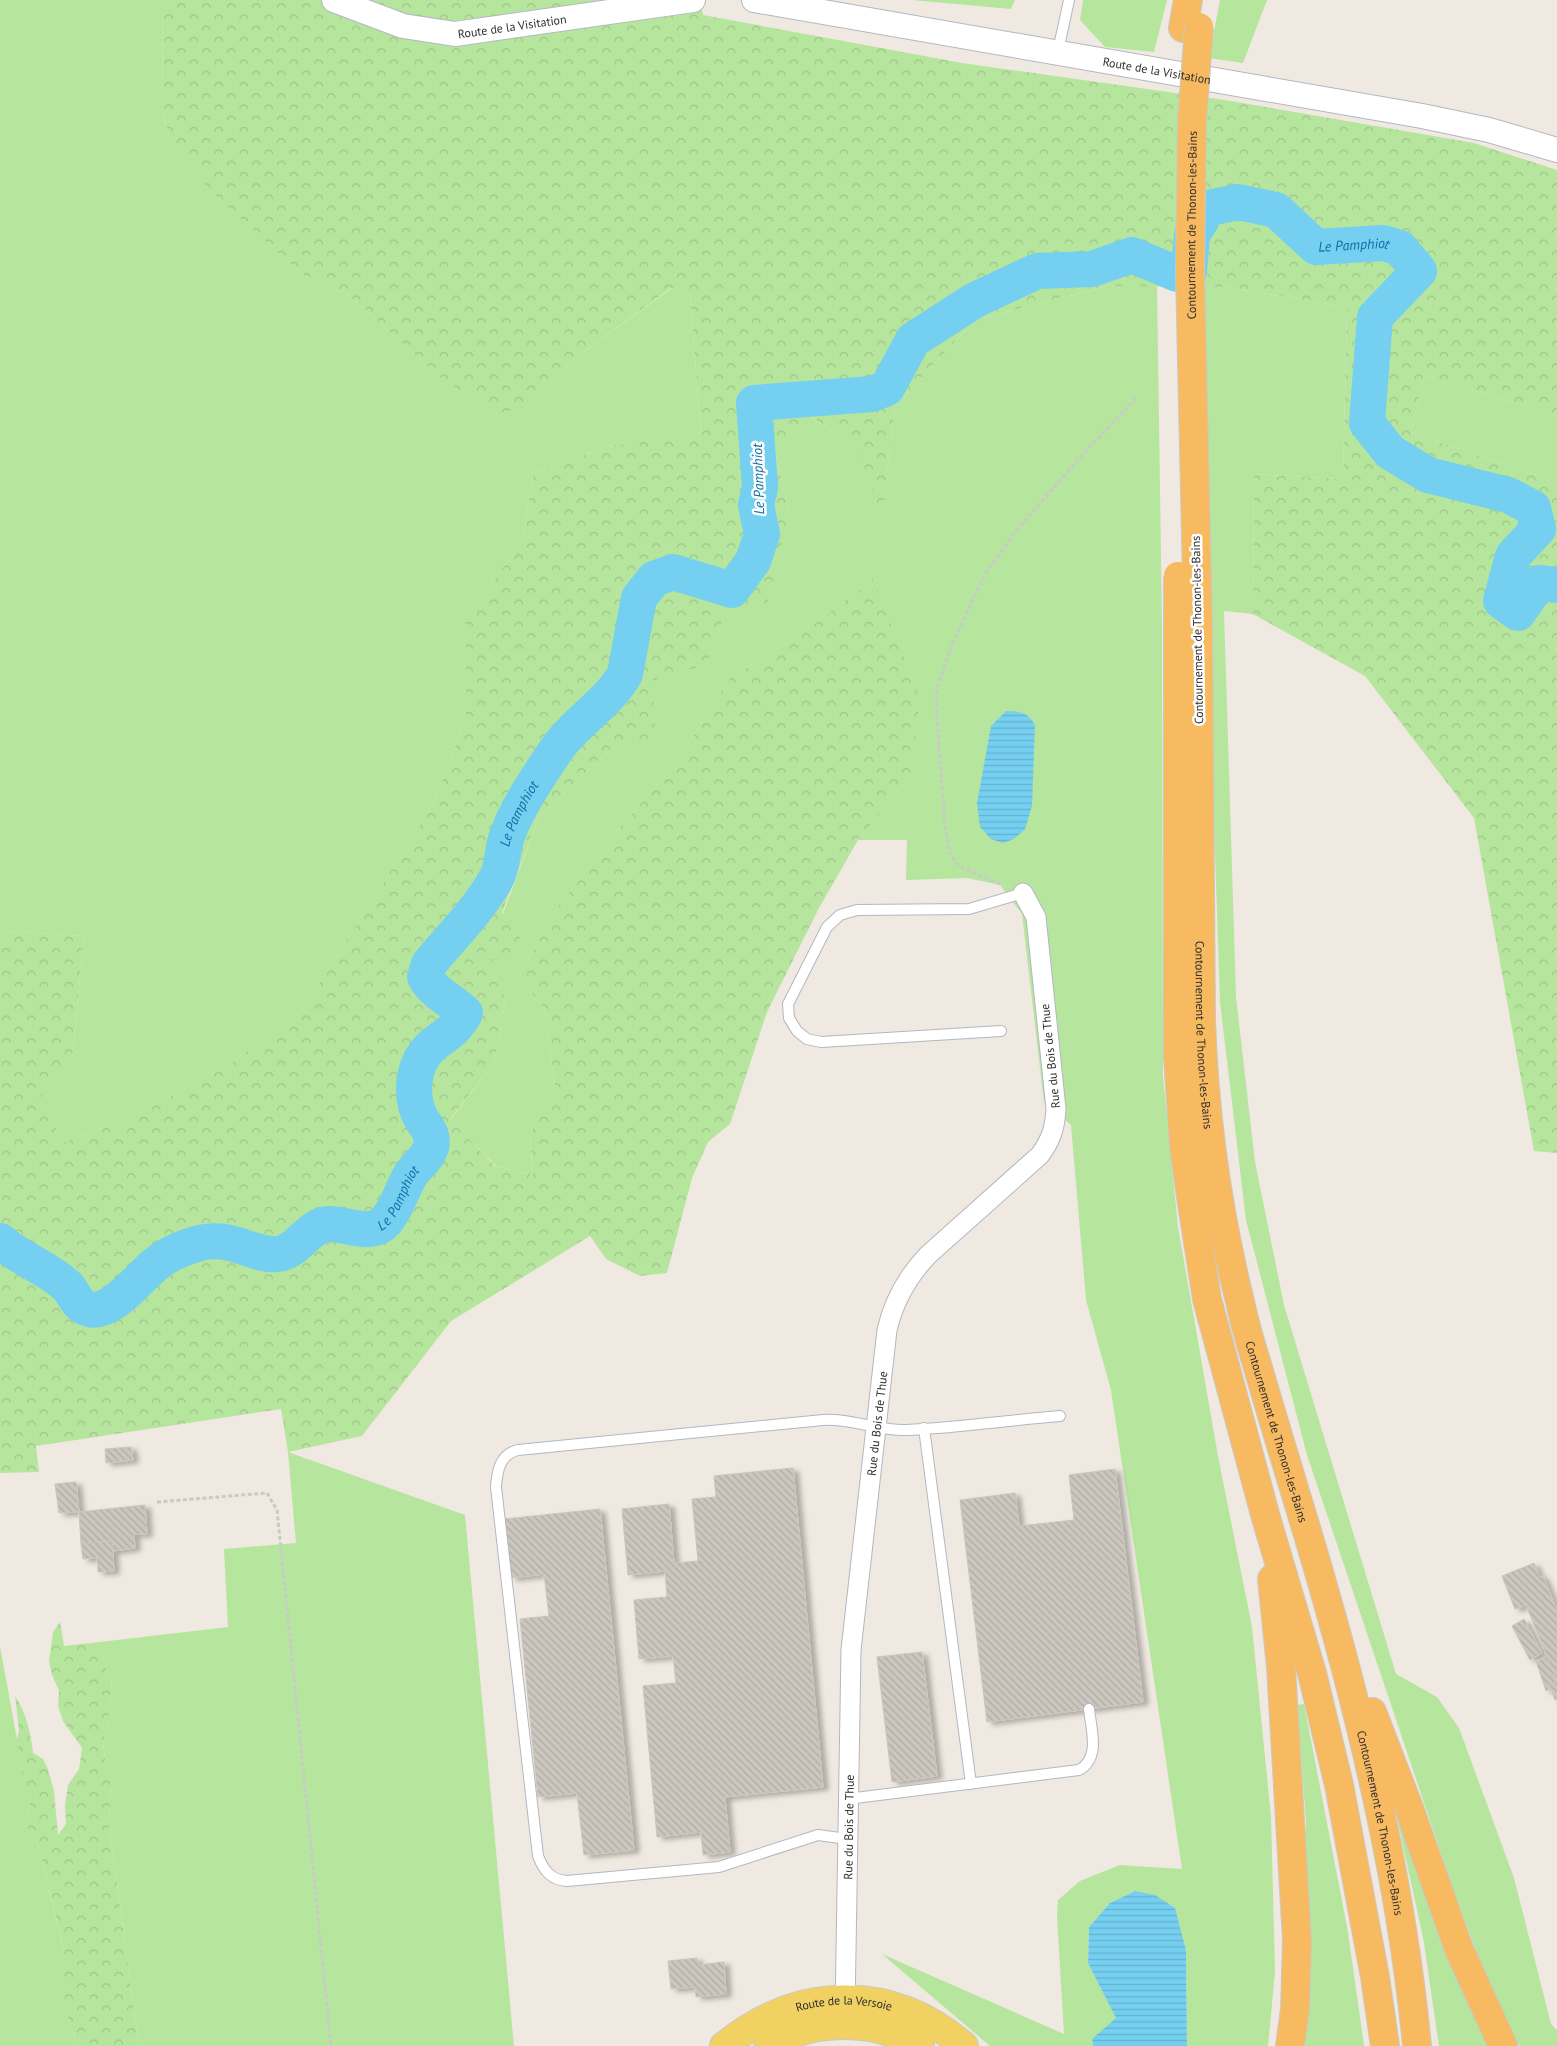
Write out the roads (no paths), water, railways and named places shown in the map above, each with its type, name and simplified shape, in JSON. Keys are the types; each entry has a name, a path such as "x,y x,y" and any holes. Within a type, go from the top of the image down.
{"highway":[{"name":"Contournement de Thonon-les-Bains","path":"1188,0 1191,27 1192,121 1188,625 1178,1057 1184,1146 1207,1299 1266,1518 1312,1673 1339,1785 1374,1968 1385,2046"},
{"name":"Contournement de Thonon-les-Bains","path":"1191,27 1204,0"},
{"name":"Contournement de Thonon-les-Bains","path":"1188,625 1202,1059 1222,1214 1241,1306 1357,1707 1382,1819 1411,1984 1417,2046"},
{"path":"1266,1518 1281,1667 1296,1915 1297,1975 1290,2046"},
{"path":"1322,1585 1409,1808 1458,1949 1503,2046"}],"main road":[{"name":"Route de la Versoie","path":"724,2046 741,2032 766,2017 790,2007 821,2000 920,2046"},
{"name":"Route de la Versoie","path":"768,2046 874,2001 908,2011 942,2029 964,2046"}],"street":[{"name":"Route de la Visitation","path":"334,0 403,26 455,34 693,0"},
{"name":"Route de la Visitation","path":"754,0 1447,120 1557,150"},
{"name":"Rue du Bois de Thue","path":"845,2012 851,1650 886,1330 892,1308 906,1281 928,1255 1031,1164 1047,1146 1052,1135 1056,1109 1036,918 1023,893"}],"lane":[{"path":"1058,52 1069,0"},
{"path":"1001,1031 821,1042 807,1039 797,1031 789,1018 788,1004 827,927 840,915 857,910 969,909 1023,893"},
{"path":"847,1839 818,1835 719,1867 568,1881 559,1881 545,1871 538,1856 496,1488 496,1477 504,1459 509,1453 518,1450 830,1419 845,1420 876,1428 906,1430 1060,1416"},
{"path":"924,1428 971,1784"},
{"path":"848,1799 1079,1770 1091,1758 1093,1748 1089,1709"}],"water":[{"path":"1006,711 1023,713 1035,725 1032,806 1025,829 1014,839 1003,843 991,839 980,827 977,803 991,726"},
{"path":"1135,1891 1155,1895 1175,1908 1186,1950 1187,2046 1093,2046 1092,2039 1116,2018 1088,1963 1089,1927 1110,1903"}],"waterway":[{"name":"Le Pamphiot","path":"0,1241 58,1279 69,1288 81,1305 89,1309 98,1309 116,1301 161,1260 177,1251 200,1243 211,1241 232,1243 259,1252 277,1254 291,1249 314,1229 321,1226 335,1224 366,1229 380,1226 386,1221 394,1210 411,1174 430,1151 432,1140 429,1130 422,1120 415,1102 414,1082 417,1069 427,1051 453,1029 465,1013 428,983 425,977 429,964 474,912 490,889 499,872 505,841 516,814 556,750 572,731 610,695 625,674 639,598 654,579 673,572 732,590 753,561 762,534 756,505 760,487 754,403 872,394 887,388 913,340 975,300 1037,271 1092,269 1132,255 1177,274 1189,271 1192,235 1209,208 1238,202 1276,210 1316,247 1383,243 1400,248 1419,271 1375,317 1367,423 1390,452 1428,475 1508,495 1533,508 1538,529 1513,556 1501,601 1518,613 1539,583 1557,585"}]}
